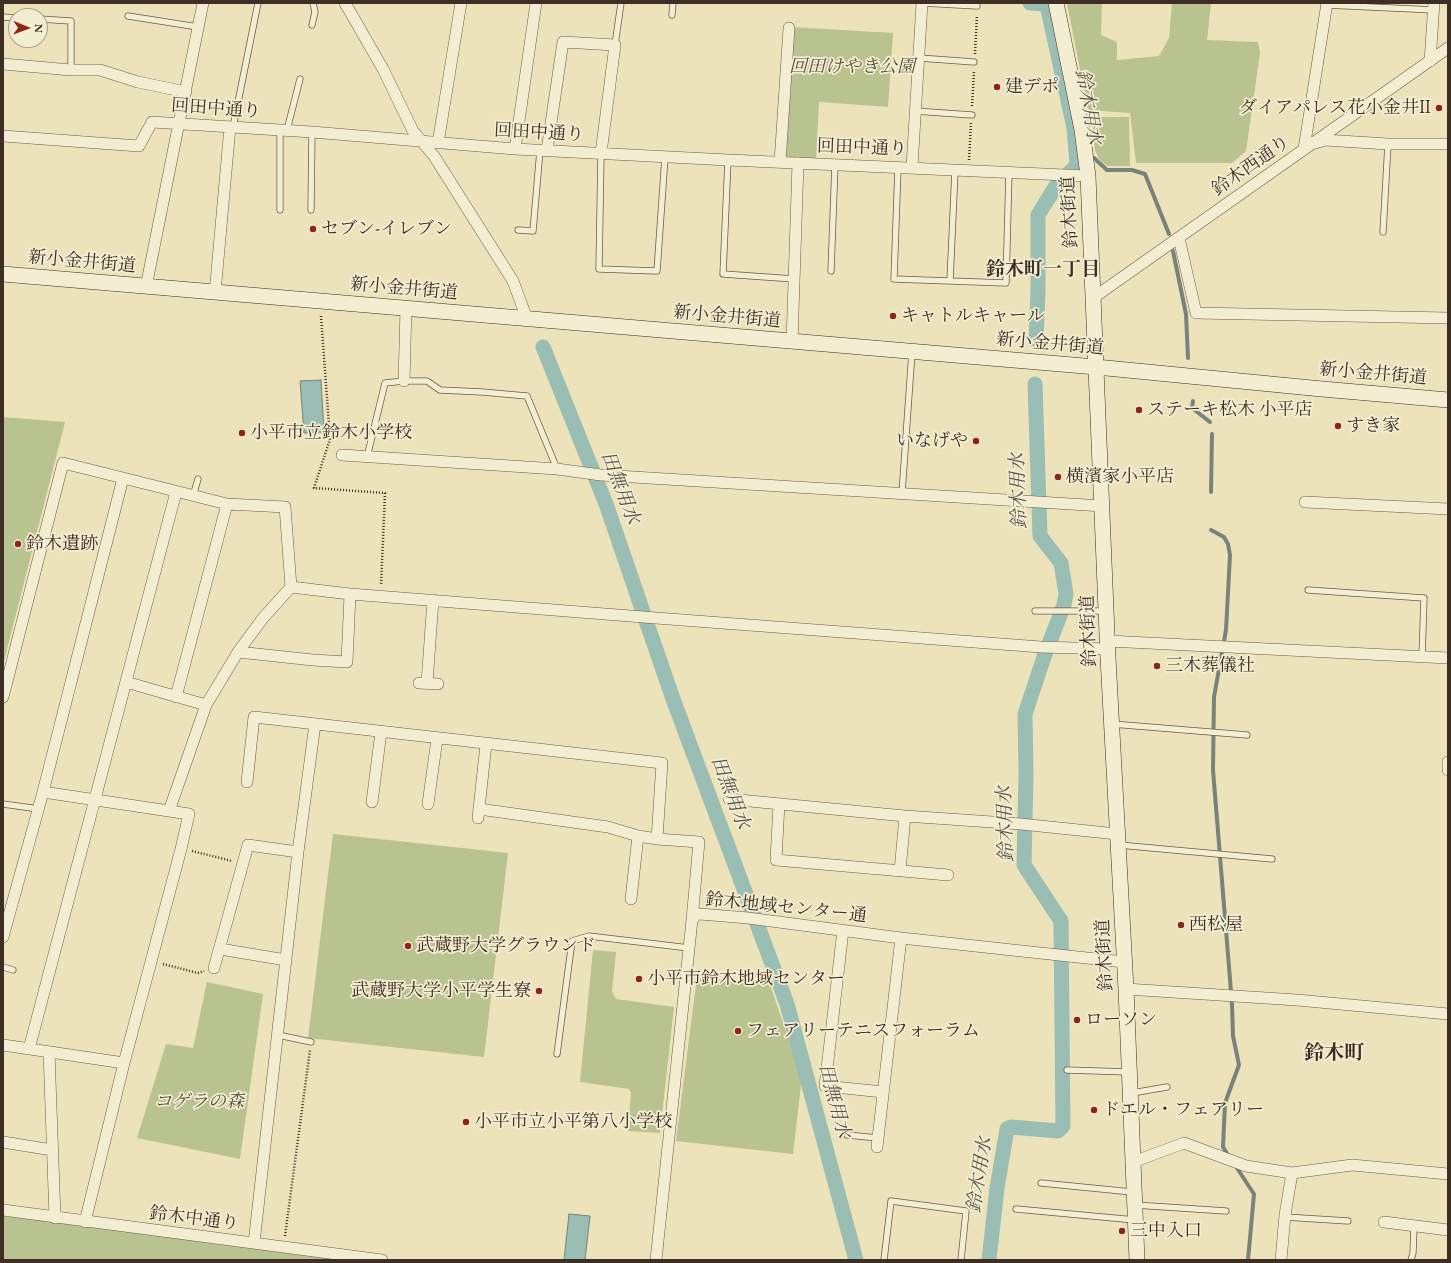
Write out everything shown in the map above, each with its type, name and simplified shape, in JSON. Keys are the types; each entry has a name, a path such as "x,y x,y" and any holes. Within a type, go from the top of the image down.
{"main road":[{"name":"鈴木街道","path":"1056,3 1082,130 1088,176 1108,645 1126,989 1137,1260"},
{"name":"新小金井街道","path":"3,274 1096,367 1448,400"}],"street":[{"path":"146,287 203,3"},
{"path":"346,3 383,69 413,131 434,156 513,281 527,319"},
{"path":"438,143 461,3"},
{"path":"515,149 536,3"},
{"path":"912,167 922,3"},
{"path":"1327,4 1308,146 1325,140 1388,144 1448,144"},
{"path":"1430,61 1434,7"},
{"path":"780,162 789,28"},
{"path":"543,150 563,42 615,46 601,154"},
{"name":"鈴木西通り","path":"1093,298 1448,48"},
{"path":"3,64 71,70 100,70 138,82 186,92"},
{"name":"回田中通り","path":"3,136 139,146 152,122 284,130 515,149 601,154 1088,176"},
{"path":"215,293 231,127"},
{"path":"792,342 798,163"},
{"path":"1179,238 1196,313 1448,318"},
{"path":"404,381 406,308"},
{"path":"342,455 557,469 596,474 1103,506"},
{"path":"3,697 63,463 227,504 286,507 290,587 263,618 238,652 206,705 169,811"},
{"path":"3,937 39,809 123,478"},
{"path":"30,1049 176,492"},
{"path":"1305,502 1448,509"},
{"path":"176,696 227,504"},
{"path":"290,587 350,594 1054,647 1108,645 1214,646 1448,658"},
{"path":"238,652 347,662 350,594"},
{"path":"428,683 434,600"},
{"path":"126,682 206,705"},
{"path":"247,782 254,717 437,739 662,763 657,839"},
{"path":"254,1243 298,852 315,724"},
{"path":"372,802 380,732"},
{"path":"428,804 437,739"},
{"path":"486,744 478,814 608,827 638,836 699,842 692,920"},
{"path":"1448,762 1448,770"},
{"path":"43,792 189,814 124,1063 85,1222"},
{"path":"729,799 905,816 1026,825 1118,840"},
{"path":"779,804 776,860 948,875"},
{"path":"900,871 905,816"},
{"path":"631,899 638,836"},
{"path":"214,968 248,845 298,852"},
{"name":"鈴木地域センター通","path":"656,1260 692,920 696,915 700,914 748,918 901,938 1124,962"},
{"path":"843,930 825,1086 883,1092"},
{"path":"877,1143 901,938"},
{"path":"220,949 286,960"},
{"path":"1126,989 1297,1000 1448,1014"},
{"path":"3,1046 124,1063"},
{"path":"49,1052 55,1218"},
{"path":"3,1142 52,1150"},
{"path":"1133,1162 1184,1144 1245,1166 1292,1173 1352,1165 1448,1174"},
{"path":"1281,1260 1285,1217 1292,1173"},
{"name":"鈴木中通り","path":"3,1210 382,1260"},
{"path":"1384,1222 1448,1230"}],"lane":[{"path":"231,127 258,3"},
{"path":"312,24 315,12 313,3"},
{"path":"615,46 621,3"},
{"path":"672,15 673,3"},
{"path":"922,3 977,6"},
{"path":"1327,4 1434,7"},
{"path":"128,16 198,27"},
{"path":"48,20 71,21 71,70"},
{"path":"919,58 974,62"},
{"path":"280,210 284,130 300,79"},
{"path":"915,111 972,115"},
{"path":"311,210 312,132"},
{"path":"1383,232 1388,144"},
{"path":"518,230 533,231 543,150"},
{"path":"601,154 599,269 657,271 665,157"},
{"path":"728,160 723,274 794,279"},
{"path":"831,271 835,164"},
{"path":"898,167 894,278 950,281 1006,283 1009,172"},
{"path":"950,281 955,170"},
{"path":"902,493 912,352"},
{"path":"367,457 384,383 427,381 440,390 526,396 557,469"},
{"path":"193,496 198,479"},
{"path":"1308,590 1424,598 1422,657"},
{"path":"1035,611 1107,612"},
{"path":"1112,724 1247,735"},
{"path":"3,804 39,809"},
{"path":"1118,840 1272,859"},
{"path":"557,1054 572,941 590,936 689,948"},
{"path":"3,966 13,970"},
{"path":"278,1035 311,1042"},
{"path":"1067,1070 1129,1072"},
{"path":"1130,1093 1167,1087"},
{"path":"847,1135 877,1143"},
{"path":"1041,1183 1226,1211"},
{"path":"884,1260 891,1201 966,1211 961,1260"},
{"path":"1016,1209 1135,1220"},
{"path":"1285,1217 1348,1221"},
{"path":"1411,1260 1413,1253 1414,1226"}],"path":[{"path":"968,170 977,6"},
{"path":"181,849 242,864"},
{"path":"151,961 198,973 214,968"},
{"path":"283,1248 311,1042"}],"green space":[{"path":"1067,3 1102,3 1101,35 1117,42 1117,60 1159,56 1169,38 1172,3 1211,3 1207,40 1258,42 1260,53 1246,151 1232,163 1136,163 1130,113 1088,110"},
{"name":"回田けやき公園","path":"791,27 893,33 888,107 819,102 816,159 790,158 786,156"},
{"path":"1089,117 1129,117 1130,166 1107,166 1099,159 1095,150 1093,125 1089,124"},
{"name":"鈴木遺跡","path":"3,417 65,422 3,665"},
{"name":"武蔵野大学グラウンド","path":"333,834 508,853 484,1057 308,1038"},
{"path":"593,950 616,952 612,992 616,999 674,1007 660,1133 628,1131 631,1092 629,1089 580,1082"},
{"name":"フェアリーテニスフォーラム","path":"697,977 770,985 802,1077 793,1154 676,1141"},
{"name":"コゲラの森","path":"207,982 263,994 240,1159 137,1138 166,1044 193,1048"},
{"path":"3,1214 353,1260 3,1260"}],"water":[{"path":"321,380 324,432 304,433 300,381"},
{"path":"569,1214 590,1216 585,1260 564,1260"}],"waterway":[{"name":"鈴木用水","path":"1030,3 1047,5 1074,128 1077,165 1056,186 1038,215 1038,292 1036,341"},
{"path":"1094,158 1107,170 1132,170 1145,174 1169,234"},
{"path":"1173,251 1186,314 1188,358"},
{"name":"田無用水","path":"543,347 606,504 673,699 787,1004 856,1260"},
{"name":"鈴木用水","path":"989,1260 997,1188 1007,1129 1011,1127 1058,1131 1063,1126 1061,921 1024,865 1026,774 1025,714 1044,657 1064,605 1066,594 1061,563 1040,536 1035,384"},
{"path":"1193,401 1192,408 1210,422"},
{"path":"1211,492 1212,434"},
{"path":"1211,530 1224,537 1228,544 1230,555 1226,630 1214,697 1213,770 1232,1004 1233,1036 1239,1065 1225,1103 1223,1147 1230,1158"},
{"path":"1235,1165 1254,1194 1248,1260"}],"place":[{"name":"建デポ","path":"997,87"},
{"name":"ダイアパレス花小金井Ⅱ","path":"1439,108"},
{"name":"セブン-イレブン","path":"313,229"},
{"name":"キャトルキャール","path":"893,316"},
{"name":"ステーキ松木 小平店","path":"1139,410"},
{"name":"すき家","path":"1338,426"},
{"name":"小平市立鈴木小学校","path":"242,433"},
{"name":"いなげや","path":"976,441"},
{"name":"横濱家小平店","path":"1058,477"},
{"name":"鈴木遺跡","path":"18,544"},
{"name":"三木葬儀社","path":"1157,666"},
{"name":"西松屋","path":"1181,925"},
{"name":"武蔵野大学グラウンド","path":"408,946"},
{"name":"小平市鈴木地域センター","path":"639,979"},
{"name":"武蔵野大学小平学生寮","path":"539,991"},
{"name":"ローソン","path":"1077,1020"},
{"name":"フェアリーテニスフォーラム","path":"738,1031"},
{"name":"ドエル・フェアリー","path":"1094,1110"},
{"name":"小平市立小平第八小学校","path":"466,1122"},
{"name":"三中入口","path":"1122,1231"}],"district":[{"name":"鈴木町一丁目","path":"1043,270"},
{"name":"鈴木町","path":"1334,1054"}]}
